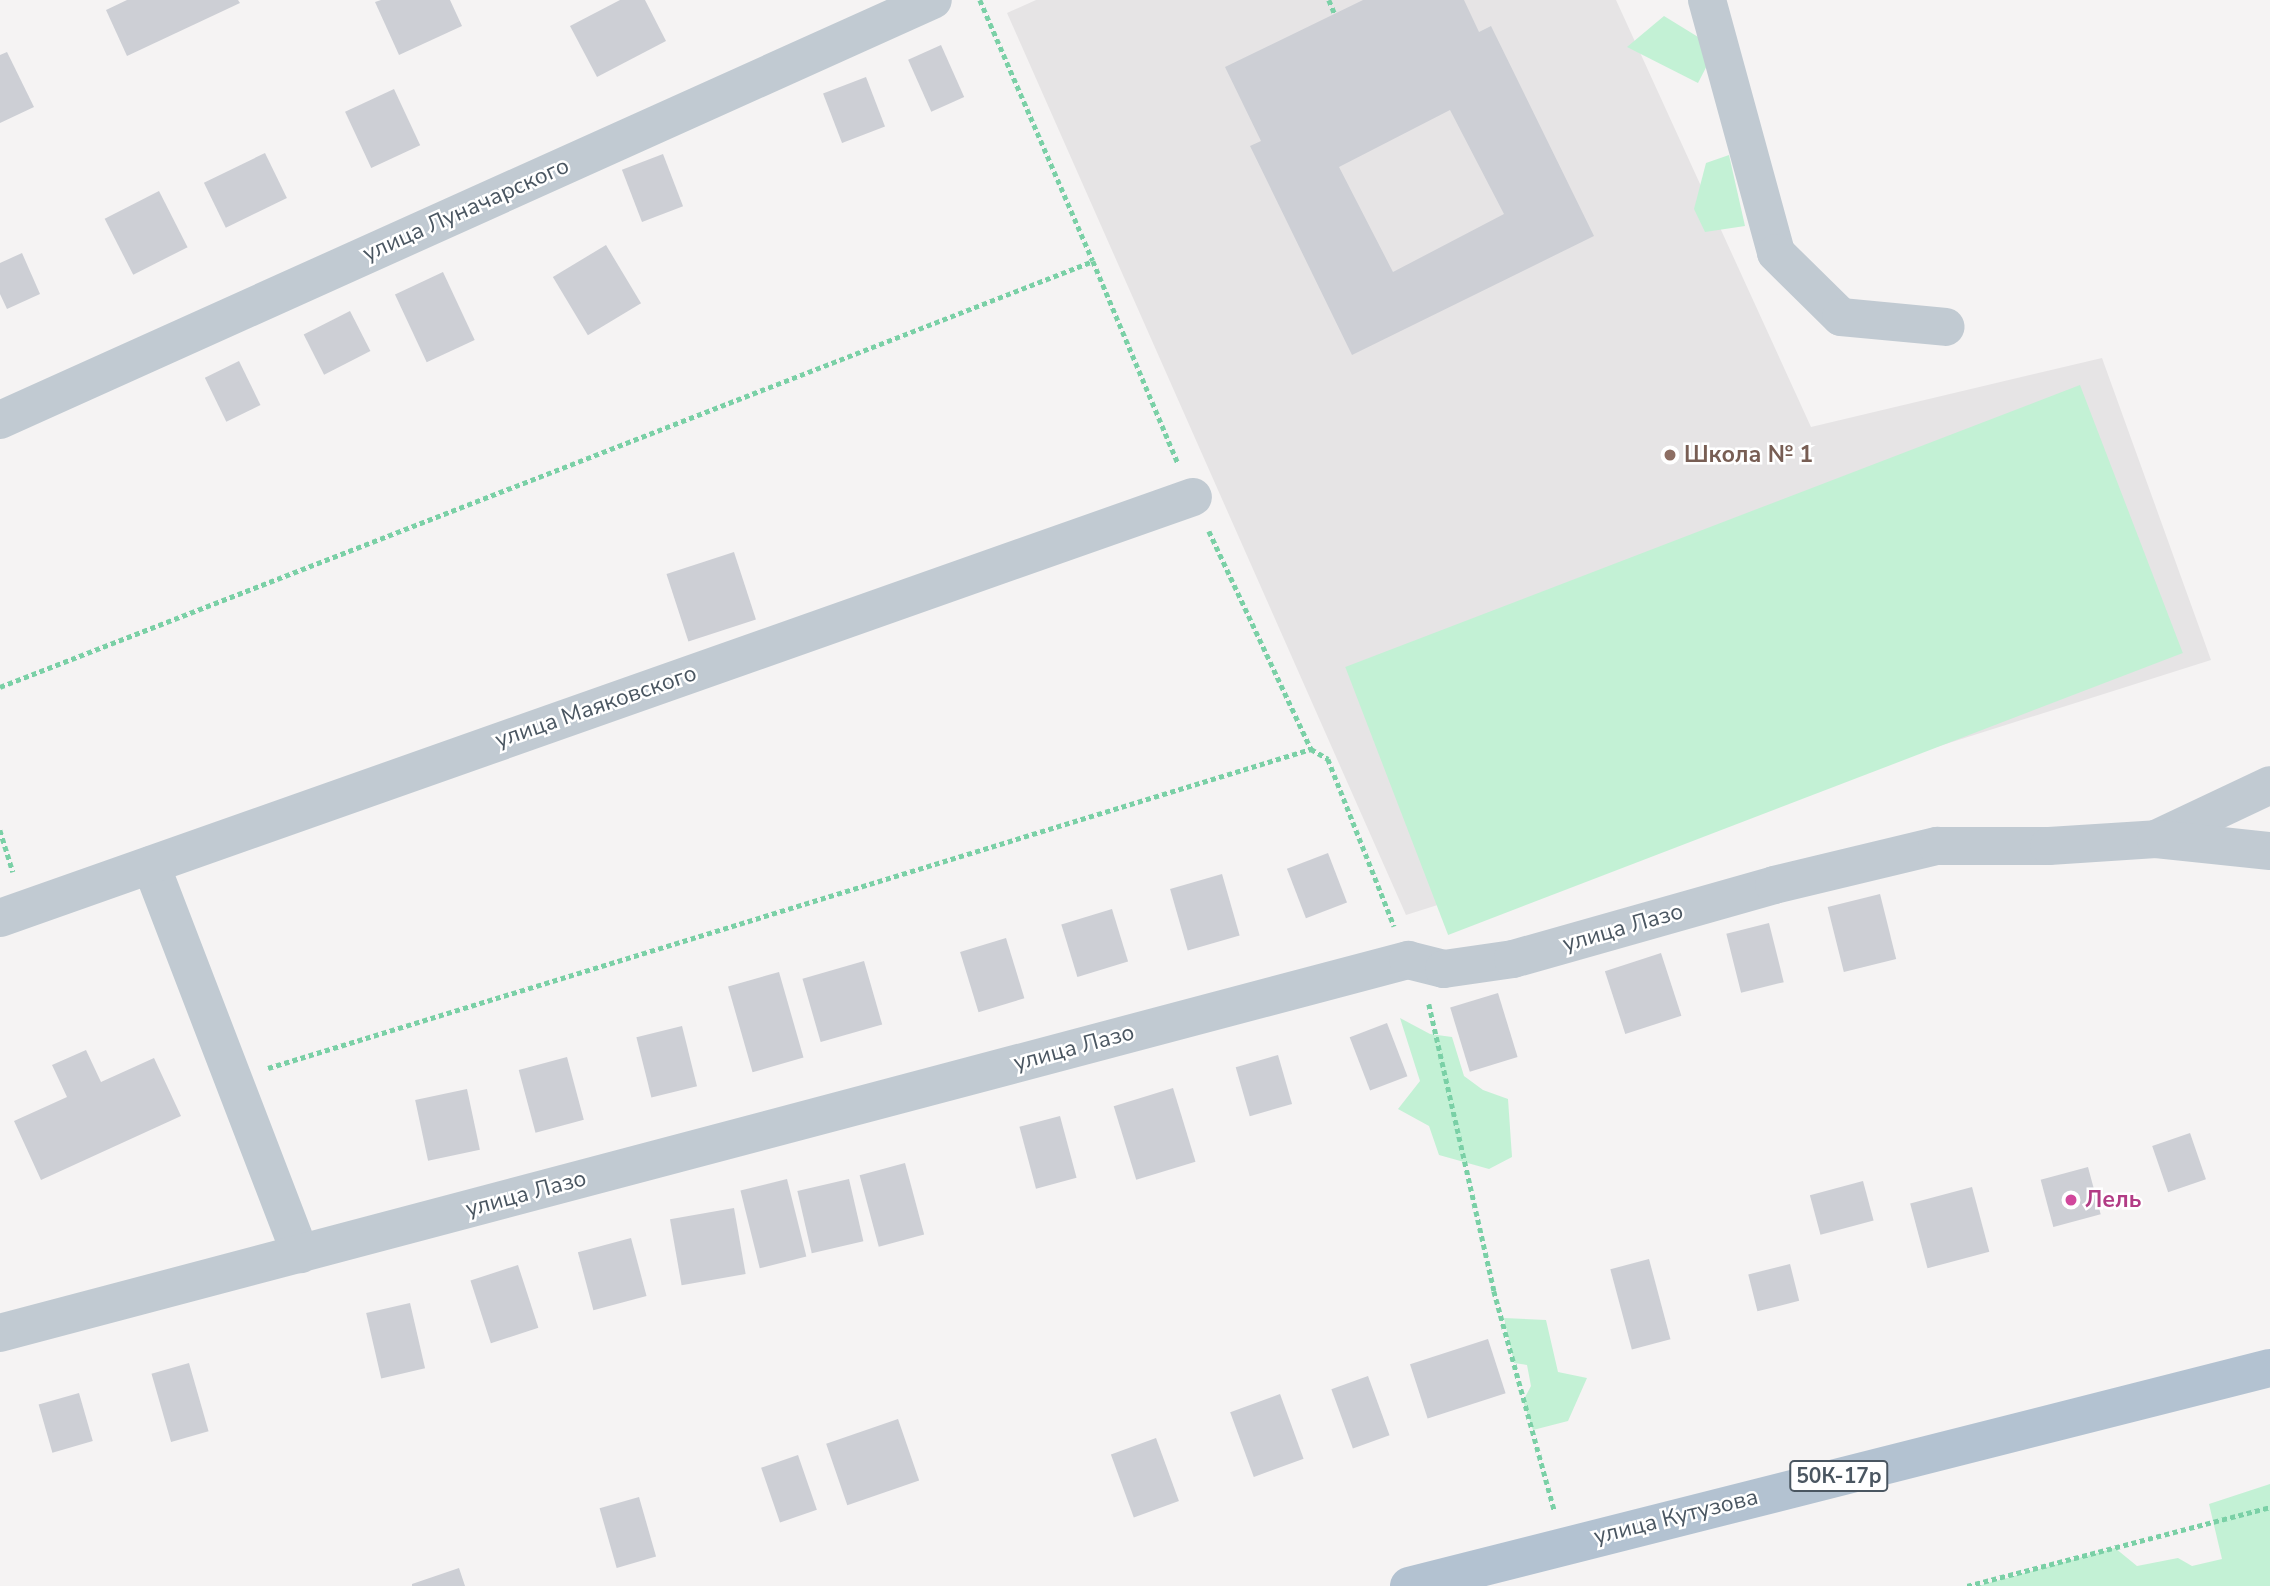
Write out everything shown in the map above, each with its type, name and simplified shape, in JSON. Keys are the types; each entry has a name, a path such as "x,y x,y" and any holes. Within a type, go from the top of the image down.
{"main road":[{"name":"улица Кутузова","path":"1409,1586 2270,1368"}],"street":[{"name":"улица Луначарского","path":"0,419 933,0"},
{"path":"1707,0 1776,253 1840,317 1946,327"},
{"name":"улица Маяковского","path":"0,918 1193,497"},
{"name":"улица Лазо","path":"2157,839 2270,785"},
{"name":"улица Лазо","path":"0,1333 1408,960 1444,969 1513,959 1774,885 1937,846 2049,846 2157,839 2270,851"},
{"path":"150,865 300,1254"}],"path":[{"path":"980,0 1193,497 1311,749 1328,759 1408,960 1430,1008 1494,1291 1564,1545"},
{"path":"1329,0 1335,14"},
{"path":"0,687 1093,261"},
{"path":"233,1079 1311,749"},
{"path":"1968,1586 2270,1507"}],"shaded area":[{"name":"Школа № 1","path":"1036,0 1616,0 1811,427 2102,358 2211,660 1406,915 1007,13"}],"green space":[{"path":"1664,16 1716,48 1698,83 1627,47"},
{"path":"1729,155 1745,226 1705,232 1694,209 1706,163"},
{"path":"2080,385 2183,653 1448,935 1345,667"},
{"path":"1400,1018 1430,1034 1452,1037 1464,1076 1483,1090 1508,1099 1512,1157 1489,1169 1439,1155 1429,1126 1398,1109 1420,1081"},
{"path":"1504,1318 1546,1320 1558,1372 1587,1378 1568,1421 1533,1430 1523,1401 1531,1386 1527,1365 1514,1363"},
{"path":"2270,1484 2270,1586 1978,1586 2115,1548 2137,1566 2178,1558 2192,1566 2222,1559 2209,1504"}],"building":[{"path":"127,0 238,0 240,3 127,56 106,10"},
{"path":"450,0 462,26 399,55 375,2"},
{"path":"620,0 645,0 666,41 597,77 570,26"},
{"path":"1363,0 1464,0 1479,32 1491,26 1594,236 1352,355 1250,146 1261,141 1225,67","holes":["1450,110 1504,214 1393,272 1339,167"]},
{"path":"941,45 964,97 931,112 908,60"},
{"path":"7,52 34,107 0,123 0,55"},
{"path":"866,77 885,126 842,143 823,93"},
{"path":"394,89 420,145 371,168 345,112"},
{"path":"265,153 287,198 226,228 204,183"},
{"path":"663,154 683,206 642,222 622,170"},
{"path":"159,191 188,247 133,275 105,219"},
{"path":"606,245 641,303 588,335 553,277"},
{"path":"22,253 40,294 7,309 0,294 0,263"},
{"path":"443,272 475,340 427,362 395,294"},
{"path":"350,311 370,351 324,375 304,335"},
{"path":"239,361 260,405 226,422 205,378"},
{"path":"734,552 756,620 688,641 666,574"},
{"path":"1328,853 1347,902 1306,918 1287,869"},
{"path":"1222,874 1240,936 1188,950 1170,889"},
{"path":"1880,894 1896,959 1844,972 1828,907"},
{"path":"1112,909 1128,962 1077,977 1061,924"},
{"path":"1769,923 1784,982 1741,993 1726,934"},
{"path":"1006,938 1024,998 979,1012 960,952"},
{"path":"1661,953 1681,1016 1625,1034 1605,971"},
{"path":"864,961 882,1024 821,1042 802,979"},
{"path":"779,972 804,1058 753,1072 728,987"},
{"path":"1498,993 1518,1057 1470,1072 1450,1008"},
{"path":"1387,1023 1407,1076 1370,1091 1350,1037"},
{"path":"682,1026 697,1086 651,1098 636,1037"},
{"path":"86,1050 101,1082 154,1058 181,1116 41,1180 14,1121 67,1097 52,1065"},
{"path":"1278,1055 1292,1104 1250,1116 1236,1067"},
{"path":"567,1057 584,1120 536,1133 519,1070"},
{"path":"1173,1088 1196,1162 1136,1180 1114,1106"},
{"path":"467,1089 480,1150 428,1161 415,1100"},
{"path":"1060,1116 1077,1178 1036,1189 1019,1127"},
{"path":"2190,1133 2206,1179 2168,1192 2152,1146"},
{"path":"905,1163 924,1234 879,1247 860,1175"},
{"path":"2088,1167 2101,1214 2053,1227 2041,1180"},
{"path":"787,1179 806,1257 760,1268 740,1191"},
{"path":"849,1179 863,1241 812,1253 797,1191"},
{"path":"1863,1181 1874,1221 1820,1235 1810,1195"},
{"path":"1972,1187 1989,1252 1928,1268 1910,1204"},
{"path":"734,1208 746,1274 682,1285 670,1219"},
{"path":"631,1238 647,1296 593,1310 578,1252"},
{"path":"1649,1259 1670,1339 1632,1350 1610,1269"},
{"path":"1790,1264 1799,1301 1757,1311 1748,1274"},
{"path":"518,1265 538,1328 491,1343 470,1280"},
{"path":"410,1303 425,1368 381,1378 366,1313"},
{"path":"1488,1339 1506,1393 1428,1419 1410,1364"},
{"path":"189,1363 209,1431 171,1442 152,1374"},
{"path":"1368,1376 1390,1435 1353,1449 1331,1389"},
{"path":"79,1393 93,1441 52,1453 39,1405"},
{"path":"1280,1394 1304,1459 1254,1477 1230,1412"},
{"path":"898,1419 919,1480 847,1505 826,1444"},
{"path":"1156,1438 1179,1501 1134,1517 1111,1454"},
{"path":"798,1455 817,1510 780,1523 761,1468"},
{"path":"639,1497 656,1557 617,1568 600,1508"},
{"path":"459,1568 465,1586 412,1586 412,1584"}],"place":[{"name":"Школа № 1","path":"1670,455"},
{"name":"Лель","path":"2071,1200"}]}
